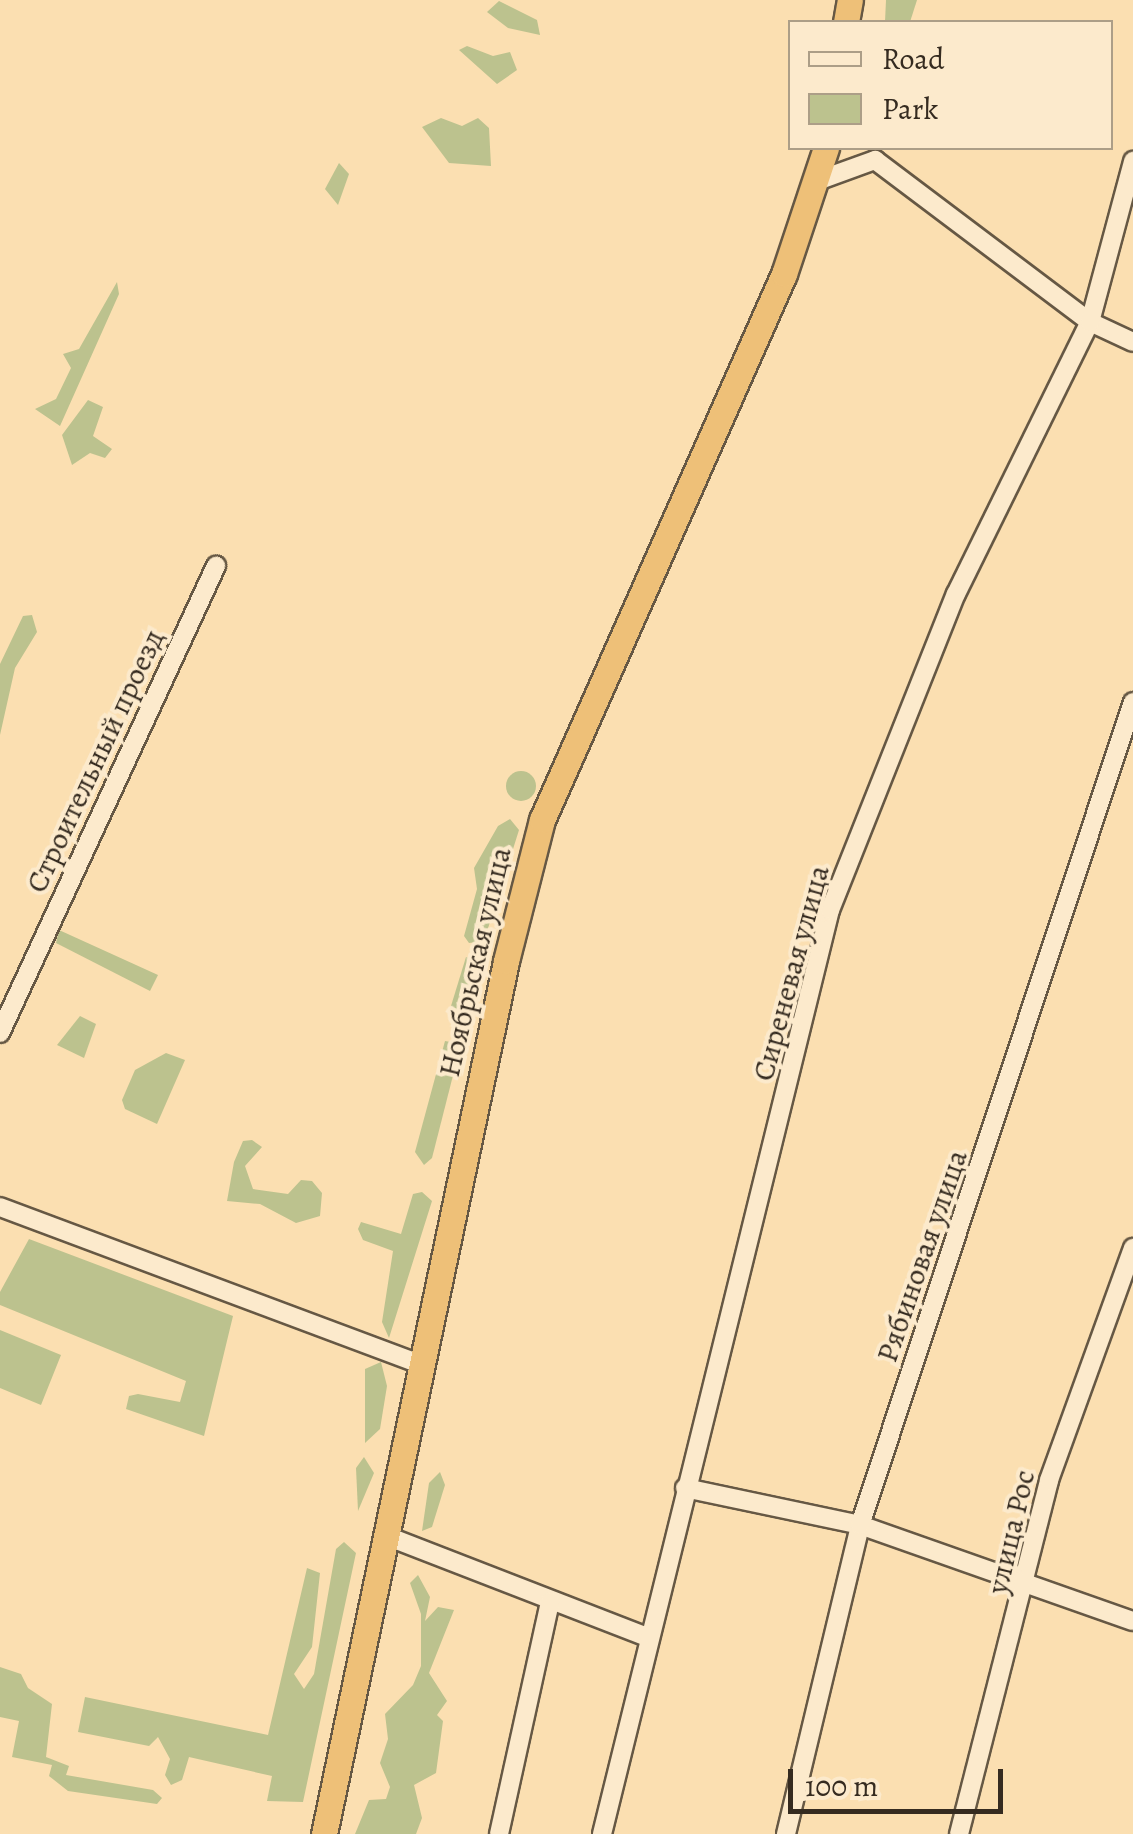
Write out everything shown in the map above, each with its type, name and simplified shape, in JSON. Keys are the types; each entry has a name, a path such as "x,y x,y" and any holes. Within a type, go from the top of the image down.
{"highway":[{"name":"Ноябрьская улица","path":"324,1834 384,1535 542,820 784,274 825,150"}],"street":[{"path":"817,182 874,160 1090,322 1133,342"},
{"name":"Сиреневая улица","path":"602,1834 685,1488 736,1310 830,910 956,594 1090,322 1133,161"},
{"name":"Строительный проезд","path":"0,1033 216,566"},
{"name":"Рябиновая улица","path":"786,1834 860,1525 1133,702"},
{"path":"0,1207 422,1365"},
{"name":"улица Рос","path":"960,1834 1028,1584 1050,1480 1133,1248"},
{"path":"685,1488 860,1525 1133,1621"},
{"path":"384,1535 648,1638"},
{"path":"499,1834 550,1602"}],"green space":[{"path":"886,0 917,0 911,20 885,20"},
{"path":"499,1 537,20 540,35 508,28 487,12"},
{"path":"467,46 493,56 510,52 517,70 497,84 459,50"},
{"path":"441,118 462,126 478,118 489,128 491,166 449,163 422,127"},
{"path":"339,163 349,174 338,205 325,189"},
{"path":"117,282 119,294 60,426 35,409 56,399 71,368 63,354 79,349"},
{"path":"88,400 103,407 93,436 112,449 105,458 90,453 72,465 62,435"},
{"path":"32,615 37,632 15,668 0,735 0,664 23,616"},
{"path":"521,771 532,775 536,786 532,797 521,801 510,797 506,786 510,775"},
{"path":"510,819 519,830 484,941 469,943 464,936 477,889 474,868 498,826"},
{"path":"59,930 158,975 150,991 56,943"},
{"path":"466,957 484,965 473,1014 461,1023 451,1006"},
{"path":"80,1016 96,1024 84,1058 57,1045"},
{"path":"445,1041 461,1044 432,1158 424,1165 415,1152"},
{"path":"166,1053 185,1060 157,1124 125,1109 122,1100 135,1070"},
{"path":"252,1140 262,1147 245,1166 253,1189 288,1194 301,1180 312,1181 322,1193 320,1216 296,1223 260,1204 227,1201 234,1162 243,1141"},
{"path":"422,1192 432,1201 389,1338 382,1322 393,1251 363,1240 358,1229 361,1222 401,1234 413,1194"},
{"path":"29,1239 233,1316 204,1436 126,1409 129,1396 138,1394 180,1402 186,1381 0,1305 0,1292"},
{"path":"0,1330 61,1355 41,1405 0,1388"},
{"path":"381,1362 387,1386 380,1429 365,1443 365,1369"},
{"path":"364,1457 374,1473 358,1511 356,1468"},
{"path":"440,1472 445,1485 432,1527 422,1531 429,1483"},
{"path":"344,1542 356,1553 303,1802 267,1801 272,1776 189,1757 182,1780 171,1785 165,1775 170,1759 158,1737 149,1746 78,1732 85,1697 268,1735 307,1568 320,1573 312,1647 294,1674 304,1689 314,1674 336,1549"},
{"path":"418,1575 430,1597 425,1621 438,1607 454,1610 429,1673 447,1701 437,1715 443,1721 436,1773 414,1785 422,1818 416,1834 355,1834 369,1800 386,1799 390,1787 380,1763 388,1739 385,1714 413,1685 421,1666 421,1614 410,1583"},
{"path":"0,1667 21,1674 28,1688 52,1704 46,1757 69,1766 66,1775 153,1790 162,1798 157,1804 68,1791 49,1776 52,1765 12,1757 19,1721 0,1717"}]}
